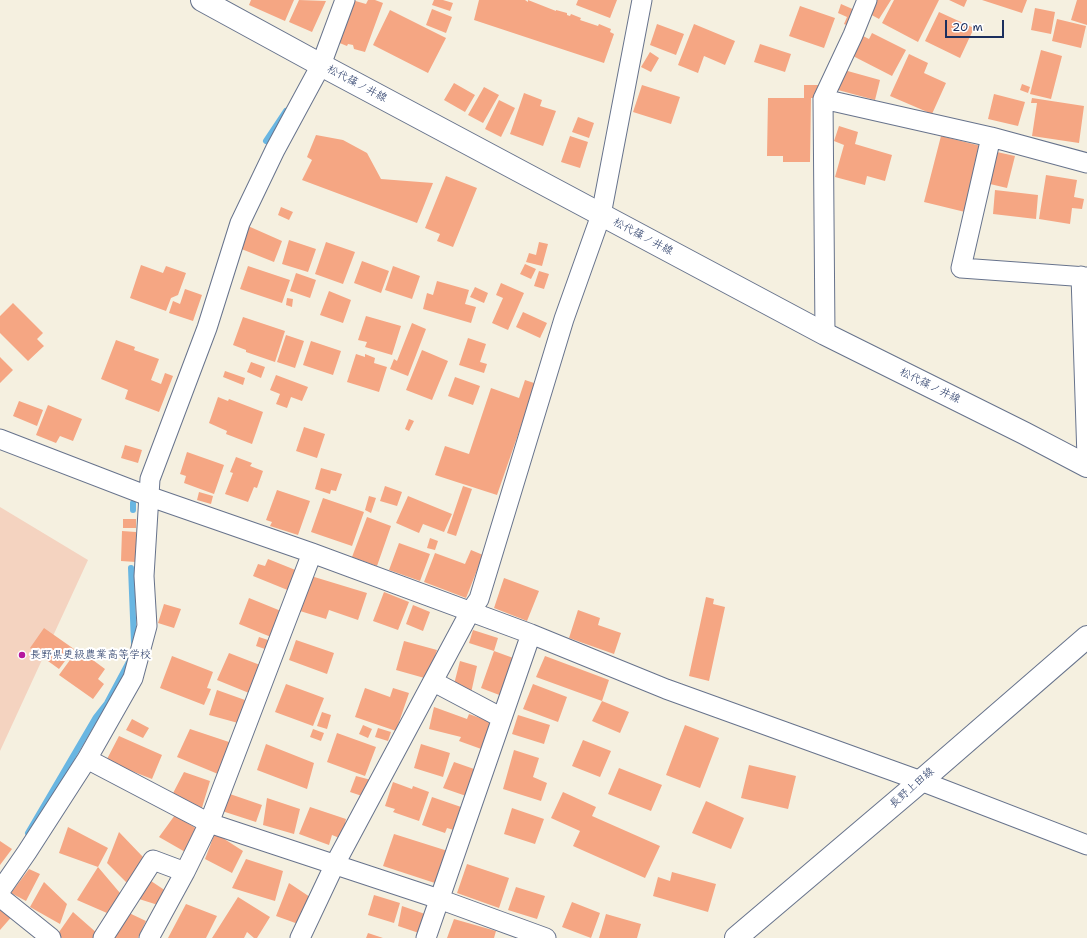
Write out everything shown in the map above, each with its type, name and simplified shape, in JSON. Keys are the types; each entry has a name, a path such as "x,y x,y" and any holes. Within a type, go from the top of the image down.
{"main road":[{"name":"松代篠ノ井線","path":"202,0 825,334 1087,466"},
{"name":"長野上田線","path":"736,938 921,781 1087,637"}],"street":[{"path":"0,891 87,759 133,678 147,626 144,576 150,479 207,328 240,223 275,150 321,65 345,0"},
{"path":"300,938 335,864 434,682 470,612 479,599 564,319 601,215 642,0"},
{"path":"825,334 823,99 853,35 867,0"},
{"path":"823,99 991,136 1087,163"},
{"path":"991,136 961,268 1084,276 1087,458"},
{"path":"0,439 148,496 312,553 531,634 666,689 921,781 1087,845"},
{"path":"149,938 209,823 312,553"},
{"path":"426,938 531,634"},
{"path":"434,682 502,718"},
{"path":"87,759 209,823 439,899 546,938"},
{"path":"103,938 153,860 184,872"},
{"path":"0,897 51,938"}],"shaded area":[{"name":"長野県更級農業高等学校","path":"0,507 88,560 0,751"}],"building":[{"path":"251,0 294,0 285,21 249,5"},
{"path":"299,0 326,1 312,32 289,22"},
{"path":"352,0 366,4 368,0 375,0 383,3 365,52 354,49 353,45 348,44 347,46 337,42"},
{"path":"434,0 443,0 453,3 450,11 432,5"},
{"path":"479,0 525,0 528,2 528,0 556,11 567,13 567,15 570,16 571,14 581,18 580,20 598,26 599,24 611,29 610,32 614,34 604,63 474,20"},
{"path":"578,0 617,0 610,18 576,5"},
{"path":"876,0 891,0 879,19 868,13"},
{"path":"894,0 939,0 918,42 882,23"},
{"path":"949,0 967,0 964,7"},
{"path":"982,0 1027,0 1022,13"},
{"path":"1077,0 1087,0 1087,25 1071,20"},
{"path":"841,4 857,11 851,27 844,24 847,17 838,13"},
{"path":"800,6 835,18 824,48 789,36"},
{"path":"1035,8 1055,12 1051,34 1031,30"},
{"path":"432,9 452,17 446,33 426,25"},
{"path":"390,10 446,38 428,73 373,45"},
{"path":"939,12 974,28 960,58 925,41"},
{"path":"1057,19 1086,26 1081,48 1052,41"},
{"path":"657,24 684,34 676,55 650,45"},
{"path":"694,24 735,41 725,65 704,56 698,73 678,65"},
{"path":"872,33 906,50 892,76 851,55 861,35 869,39"},
{"path":"760,44 791,54 785,72 754,62"},
{"path":"1041,50 1062,56 1051,99 1030,94"},
{"path":"650,52 659,58 651,72 641,67"},
{"path":"909,54 928,63 924,73 946,83 932,114 890,96"},
{"path":"844,70 880,80 875,100 838,90"},
{"path":"454,83 475,95 465,112 444,100"},
{"path":"1022,84 1030,87 1028,93 1020,90"},
{"path":"642,85 680,97 671,124 633,112"},
{"path":"804,85 821,85 821,98 804,98"},
{"path":"484,87 499,95 483,123 468,115"},
{"path":"524,93 542,100 540,106 556,111 543,146 510,134"},
{"path":"994,94 1025,102 1018,126 988,119"},
{"path":"768,98 811,98 810,162 783,162 783,156 767,156"},
{"path":"1032,98 1084,106 1079,143 1032,136 1037,103 1031,103"},
{"path":"499,100 515,108 501,137 485,129"},
{"path":"578,117 594,123 589,138 572,132"},
{"path":"839,126 858,132 855,144 892,155 885,181 867,176 865,185 835,177 844,145 834,141"},
{"path":"316,135 343,140 367,153 381,179 433,183 417,223 302,180 312,160 307,157"},
{"path":"570,136 588,142 580,168 561,162"},
{"path":"941,136 981,146 965,212 924,202"},
{"path":"997,152 1015,156 1007,188 990,184"},
{"path":"1046,175 1077,180 1074,197 1084,199 1082,209 1072,208 1070,224 1039,219"},
{"path":"446,176 477,188 453,247 437,241 440,234 425,228"},
{"path":"995,190 1038,195 1036,219 993,214"},
{"path":"281,207 293,212 289,220 278,215"},
{"path":"248,226 282,241 274,262 239,248"},
{"path":"289,240 316,249 308,272 282,264"},
{"path":"326,242 355,252 343,284 315,274"},
{"path":"539,242 548,244 542,266 526,262 529,253 536,255"},
{"path":"362,261 389,271 381,293 354,283"},
{"path":"525,264 536,269 531,279 520,274"},
{"path":"141,265 163,273 166,266 186,273 178,295 171,298 166,311 130,298"},
{"path":"248,266 290,280 282,303 240,289"},
{"path":"393,266 420,276 412,299 385,290"},
{"path":"539,271 549,274 544,289 534,286"},
{"path":"296,273 316,280 310,298 290,291"},
{"path":"437,281 469,290 465,304 476,307 471,323 423,309 427,293 433,295"},
{"path":"501,283 524,293 508,330 492,323 503,298 496,295"},
{"path":"475,287 488,293 484,303 470,297"},
{"path":"185,289 202,295 193,321 169,313 173,301 180,304"},
{"path":"329,291 351,300 343,323 320,315"},
{"path":"287,298 293,299 292,307 286,305"},
{"path":"13,303 43,333 37,339 44,346 28,361 0,333 0,316"},
{"path":"523,312 547,323 540,338 516,327"},
{"path":"366,316 401,326 392,355 365,347 367,342 358,340"},
{"path":"243,317 285,331 275,362 246,352 246,350 233,345"},
{"path":"412,323 426,329 408,376 390,369 394,359 397,361"},
{"path":"286,335 304,341 295,368 277,362"},
{"path":"468,338 486,344 480,362 487,364 484,373 459,365"},
{"path":"116,340 135,347 134,350 159,359 151,380 161,384 165,373 173,376 159,412 125,399 128,390 101,379"},
{"path":"311,341 341,351 333,375 303,365"},
{"path":"422,350 448,361 432,400 406,390"},
{"path":"356,354 365,357 365,354 375,358 374,363 387,367 379,392 347,382"},
{"path":"0,357 13,370 0,383"},
{"path":"251,362 265,367 261,378 247,372"},
{"path":"225,371 245,378 243,385 223,377"},
{"path":"276,375 308,387 302,401 291,397 287,408 276,404 280,394 270,390"},
{"path":"455,377 480,386 473,405 448,396"},
{"path":"525,380 543,386 529,426 522,423 497,495 435,475 445,446 469,454 491,388 519,398"},
{"path":"218,397 228,401 229,399 263,412 252,444 226,434 227,431 209,423"},
{"path":"19,401 43,410 37,426 13,416"},
{"path":"48,405 82,419 73,441 60,436 56,443 36,435"},
{"path":"409,419 414,421 409,431 405,429"},
{"path":"304,427 325,434 317,458 296,451"},
{"path":"125,445 142,450 138,463 121,458"},
{"path":"187,452 224,465 214,494 184,483 186,476 180,474"},
{"path":"236,457 252,463 250,466 263,471 257,488 254,487 248,502 225,494 233,473 230,472"},
{"path":"321,468 342,474 336,491 331,490 330,494 315,489"},
{"path":"385,486 402,492 397,506 380,501"},
{"path":"463,486 472,489 456,536 447,533"},
{"path":"277,490 310,501 298,535 270,526 272,522 266,520"},
{"path":"199,492 213,496 211,504 197,500"},
{"path":"369,496 376,498 371,513 365,510"},
{"path":"408,496 452,514 444,532 423,524 419,533 396,523"},
{"path":"323,498 364,512 352,546 311,532"},
{"path":"367,517 391,526 377,566 352,557"},
{"path":"123,519 136,519 136,528 123,528"},
{"path":"122,531 136,532 136,562 121,561"},
{"path":"430,538 438,541 435,550 427,548"},
{"path":"399,543 430,554 420,581 389,570"},
{"path":"471,550 483,555 466,598 424,582 435,553 465,564"},
{"path":"268,559 298,571 290,591 253,576 258,564 265,566"},
{"path":"311,576 367,593 358,620 329,610 326,619 300,611"},
{"path":"504,578 539,591 527,621 494,608"},
{"path":"384,592 409,602 398,630 373,621"},
{"path":"706,597 714,599 713,604 725,607 709,681 689,676"},
{"path":"249,598 281,611 271,637 239,624"},
{"path":"164,604 181,609 174,628 158,623"},
{"path":"413,605 430,612 423,631 406,624"},
{"path":"578,610 600,618 598,625 621,633 614,654 569,638"},
{"path":"44,628 74,649 59,669 30,648"},
{"path":"473,630 498,638 494,651 469,643"},
{"path":"259,637 271,641 268,650 256,646"},
{"path":"296,640 334,653 327,674 289,660"},
{"path":"404,641 437,650 428,679 396,670"},
{"path":"78,649 105,669 98,679 104,684 93,699 59,675"},
{"path":"494,651 516,659 502,696 481,688"},
{"path":"229,653 260,665 249,693 217,680"},
{"path":"172,656 213,672 207,688 211,689 204,705 160,688"},
{"path":"545,656 609,680 602,701 536,677"},
{"path":"460,661 477,666 471,693 453,688"},
{"path":"286,684 324,698 313,726 275,712"},
{"path":"533,684 567,697 558,722 523,709"},
{"path":"365,688 390,697 393,688 409,693 396,731 355,717"},
{"path":"217,690 245,700 238,723 209,715"},
{"path":"602,701 629,712 620,733 592,721"},
{"path":"434,707 467,719 469,714 494,723 484,750 459,741 461,737 429,729"},
{"path":"322,712 331,715 327,729 317,726"},
{"path":"518,715 550,725 544,744 512,734"},
{"path":"132,719 149,728 143,738 126,730"},
{"path":"363,725 372,729 368,738 359,734"},
{"path":"685,725 719,738 700,788 666,775"},
{"path":"378,728 391,732 388,741 375,737"},
{"path":"190,729 232,743 218,774 177,757"},
{"path":"313,729 324,733 321,741 310,737"},
{"path":"337,733 376,747 365,776 327,762"},
{"path":"119,736 162,755 152,779 106,761"},
{"path":"583,740 611,751 600,777 572,766"},
{"path":"266,744 314,763 307,789 257,770"},
{"path":"421,744 450,753 443,777 414,768"},
{"path":"514,750 539,758 533,777 547,783 541,801 503,789"},
{"path":"454,762 477,770 469,797 443,788"},
{"path":"749,765 796,776 788,809 741,798"},
{"path":"619,768 662,785 651,811 608,794"},
{"path":"184,772 210,781 201,811 171,797"},
{"path":"356,776 371,780 365,797 350,792"},
{"path":"393,782 412,789 413,786 429,792 419,821 393,812 395,809 385,806"},
{"path":"563,792 596,807 592,816 660,846 645,878 573,846 580,831 551,818"},
{"path":"227,793 262,805 256,822 222,811"},
{"path":"432,797 464,808 457,831 447,828 445,833 422,825"},
{"path":"267,798 300,809 294,834 263,825"},
{"path":"706,801 744,818 731,849 692,833"},
{"path":"310,807 346,819 342,839 332,835 329,845 299,834"},
{"path":"512,808 544,819 535,844 504,834"},
{"path":"175,815 197,829 187,853 159,837"},
{"path":"68,827 108,848 98,867 59,853"},
{"path":"119,832 143,857 131,882 126,882 107,863"},
{"path":"215,833 243,851 232,873 205,859"},
{"path":"394,834 451,852 441,885 383,866"},
{"path":"0,841 12,849 0,865"},
{"path":"246,859 283,871 275,901 232,888"},
{"path":"467,864 509,878 499,908 457,893"},
{"path":"98,867 120,893 107,913 77,900"},
{"path":"29,869 40,874 26,901 11,893"},
{"path":"672,872 716,884 708,912 653,896 658,877 670,881"},
{"path":"148,879 166,891 158,905 139,899"},
{"path":"44,882 67,904 60,924 30,907"},
{"path":"289,883 310,897 301,925 276,916"},
{"path":"516,887 545,896 537,919 508,910"},
{"path":"374,895 400,903 394,923 368,915"},
{"path":"238,897 270,917 257,938 254,938 247,932 244,938 212,938"},
{"path":"572,902 600,913 591,938 562,927"},
{"path":"0,904 14,914 0,930"},
{"path":"186,904 217,916 206,938 168,938"},
{"path":"402,906 425,914 419,933 398,926"},
{"path":"73,912 98,934 96,938 62,938 57,935"},
{"path":"127,912 146,921 138,938 111,938"},
{"path":"606,914 641,924 637,938 599,938"},
{"path":"454,919 496,931 494,938 447,938"},
{"path":"368,933 383,938 366,938"}],"waterway":[{"path":"266,141 286,111"},
{"path":"133,503 133,510"},
{"path":"131,568 134,643"},
{"path":"28,833 96,717 107,703 130,660"}],"place":[{"name":"長野県更級農業高等学校","path":"22,655"}]}
